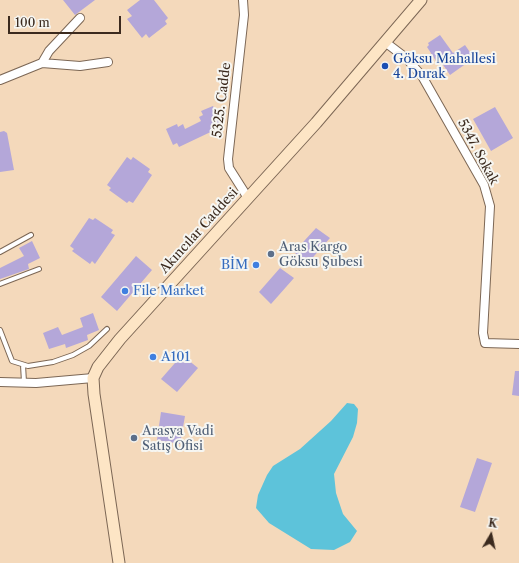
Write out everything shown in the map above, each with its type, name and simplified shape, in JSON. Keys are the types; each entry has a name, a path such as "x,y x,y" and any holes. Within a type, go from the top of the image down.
{"street":[{"name":"5325. Cadde","path":"243,0 244,15 228,168 248,198"},
{"name":"Akıncılar Caddesi","path":"93,378 98,368 120,338 316,123 421,0"},
{"path":"42,63 49,51 80,18"},
{"name":"5347. Sokak","path":"385,42 406,58 422,76 484,185 490,206 483,333 485,343 519,344"},
{"path":"0,80 42,63 80,66 108,62"},
{"path":"0,382 93,378 97,422 119,563"}],"lane":[{"path":"0,252 31,235"},
{"path":"0,284 39,269"},
{"path":"0,330 12,361 28,366 62,360 89,346 107,329"},
{"path":"23,365 24,382"}],"water":[{"path":"347,403 354,404 358,409 357,423 353,437 334,474 336,493 343,514 357,531 350,542 334,550 311,549 269,523 256,508 258,495 273,466 300,449 331,421"}],"building":[{"path":"63,0 95,0 75,15"},
{"path":"140,0 154,0 168,18 165,21 167,24 149,38 146,34 142,38 127,19 132,16 127,10"},
{"path":"440,35 453,53 465,45 474,58 450,75 439,59 436,61 427,47 429,45 428,43"},
{"path":"213,106 221,122 217,124 219,128 179,147 177,143 173,145 166,129 177,124 178,127 183,124 185,129 201,121 199,117 203,115 201,111"},
{"path":"495,107 513,138 491,151 473,119"},
{"path":"4,131 7,133 14,170 0,172 0,132"},
{"path":"127,157 131,160 133,157 150,169 148,172 152,175 133,203 129,201 127,203 109,190 111,188 107,185"},
{"path":"89,218 93,220 95,218 113,230 111,233 115,235 95,264 92,261 90,264 72,251 74,249 70,246"},
{"path":"316,228 330,238 307,264 294,252"},
{"path":"32,241 40,258 28,264 29,269 0,279 0,268 24,256 19,248"},
{"path":"136,256 152,270 117,311 101,297"},
{"path":"280,268 294,278 271,304 259,292"},
{"path":"93,313 99,330 87,335 88,340 66,348 65,344 49,349 43,333 58,327 62,335 83,327 80,318"},
{"path":"182,355 198,368 177,392 161,379"},
{"path":"515,371 519,371 519,396 512,395"},
{"path":"161,412 185,416 180,444 157,440"},
{"path":"477,458 492,463 475,512 460,507"}],"place":[{"name":"Göksu Mahallesi 4. Durak","path":"385,66"},
{"name":"Aras Kargo Göksu Şubesi","path":"271,254"},
{"name":"BİM","path":"256,265"},
{"name":"File Market","path":"125,291"},
{"name":"A101","path":"153,357"},
{"name":"Arasya Vadi Satış Ofisi","path":"134,438"}]}
